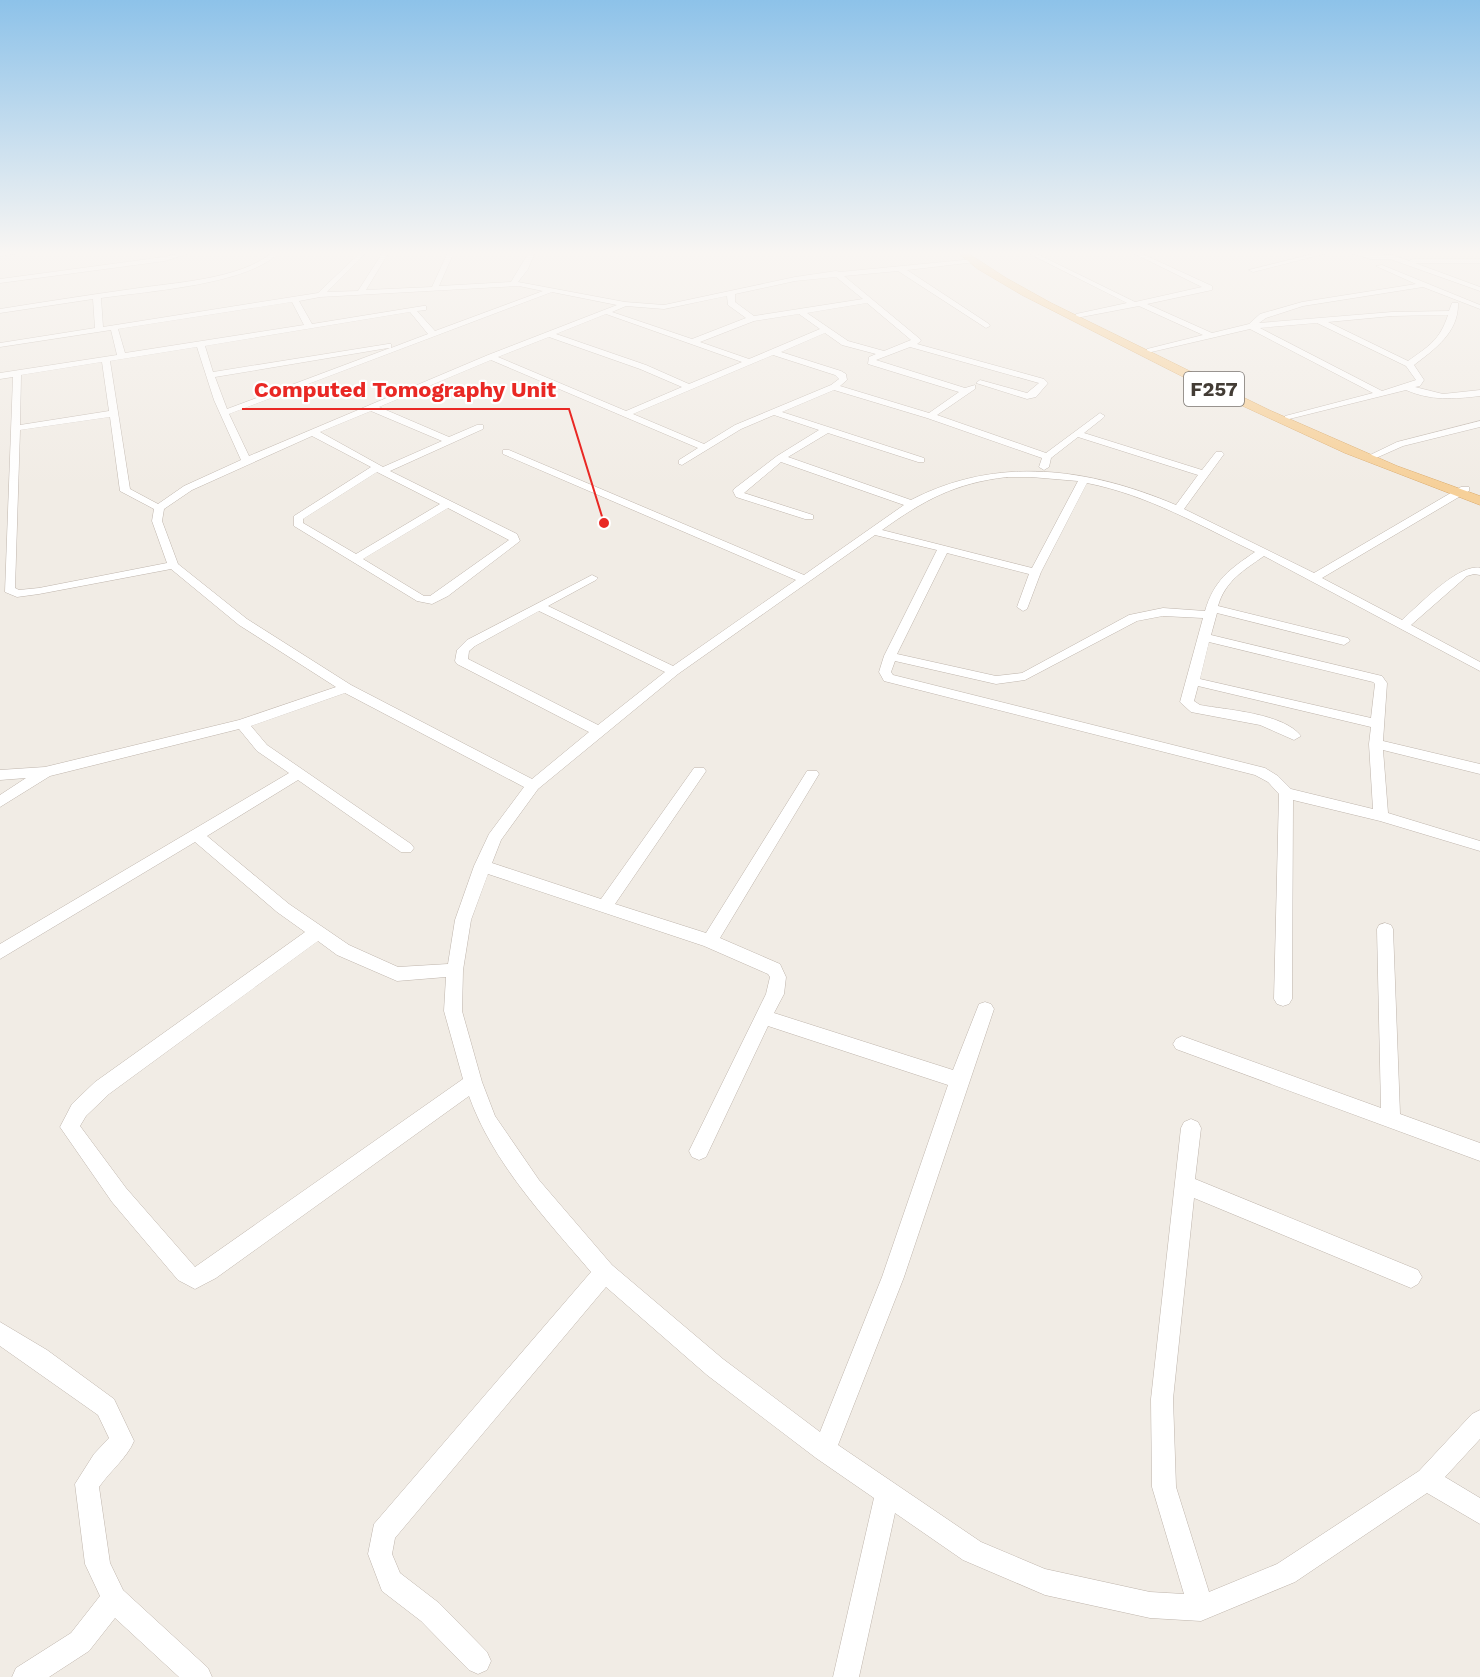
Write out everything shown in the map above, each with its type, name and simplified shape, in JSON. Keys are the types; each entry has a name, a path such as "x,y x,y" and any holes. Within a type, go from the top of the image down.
{"main road":[{"name":"F257","path":"1096,330 1310,434 1460,491 1480,495"},
{"name":"F257","path":"1108,330 1288,418 1480,501"}],"street":[{"path":"0,345 97,330"},
{"path":"115,330 122,357"},
{"path":"0,376 283,330"},
{"path":"430,330 434,335"},
{"path":"224,413 447,330"},
{"path":"533,786 346,688 243,622 173,565 157,521 159,508 188,489 246,461 370,407 559,330"},
{"path":"662,330 750,362"},
{"path":"695,341 723,330"},
{"path":"626,414 824,330"},
{"path":"825,330 845,343 884,354"},
{"path":"906,330 917,341 870,362 966,391"},
{"path":"1198,330 1209,335"},
{"path":"1150,351 1231,330"},
{"path":"1259,330 1380,393"},
{"path":"1288,418 1407,387 1417,384 1420,380 1409,364 1339,330"},
{"path":"1409,364 1436,345 1447,330"},
{"path":"549,334 605,353 691,388"},
{"path":"210,375 417,341"},
{"path":"200,344 224,413 246,461"},
{"path":"909,344 1044,383 1033,395 1027,396 980,382"},
{"path":"682,462 703,447 738,428 834,387 843,380 843,376 838,373 773,352"},
{"path":"491,357 703,447"},
{"path":"106,360 125,491 159,508"},
{"path":"930,416 999,370"},
{"path":"17,373 9,590 17,594 173,565"},
{"path":"834,387 930,416 1044,466 1084,480 1143,495 1178,510 1315,577 1480,667"},
{"path":"1407,387 1421,394 1440,398 1480,393"},
{"path":"370,407 448,440"},
{"path":"774,412 921,460"},
{"path":"16,428 115,413"},
{"path":"1100,416 1077,434 1044,466 1003,476 964,481 912,504 674,671 533,786 494,838 463,920 455,970 453,1011 473,1083 487,1120 532,1187 605,1272 715,1367 824,1450 972,1551 1044,1582 1150,1605 1201,1608 1286,1573 1426,1479 1480,1422"},
{"path":"1373,456 1400,444 1480,424"},
{"path":"312,432 380,469 447,504 513,536 515,542 444,594 432,600 421,599 354,560 298,524 298,518 380,469 480,427"},
{"path":"809,517 740,495 738,491 780,458 827,429"},
{"path":"1077,434 1205,474"},
{"path":"506,452 806,580"},
{"path":"1178,510 1219,454"},
{"path":"780,458 912,504"},
{"path":"1023,607 1035,572 1084,480"},
{"path":"1315,577 1460,491"},
{"path":"0,501 14,498"},
{"path":"354,560 447,504"},
{"path":"873,531 1035,572"},
{"path":"943,549 890,656 885,672 889,678 1260,771 1273,778 1286,793 1381,816 1480,846"},
{"path":"1263,552 1230,573 1215,597 1186,702 1190,706 1274,724 1289,730 1294,736"},
{"path":"1402,626 1463,574 1473,570 1480,572"},
{"path":"592,578 471,643 463,650 461,660 599,731"},
{"path":"540,607 674,671"},
{"path":"890,656 996,680 1012,679 1025,676 1133,618 1163,612 1211,611 1344,641"},
{"path":"1204,637 1377,679 1381,683 1376,744 1381,816"},
{"path":"1192,681 1377,724"},
{"path":"0,775 45,772 242,724 300,706 346,688"},
{"path":"242,724 262,748 406,848"},
{"path":"1376,744 1480,769"},
{"path":"605,906 699,771"},
{"path":"0,802 45,772"},
{"path":"0,951 298,774"},
{"path":"710,941 812,774"},
{"path":"1283,999 1286,793"},
{"path":"196,836 283,908 344,950 396,974 455,970"},
{"path":"482,866 710,941 774,969 778,977 775,994 699,1151"},
{"path":"1385,929 1391,1120"},
{"path":"319,931 102,1088 79,1110 70,1127 119,1195 185,1273 195,1278 210,1271 473,1083"},
{"path":"824,1450 893,1277 985,1009"},
{"path":"763,1017 959,1080"},
{"path":"1182,1044 1480,1152"},
{"path":"1191,1128 1162,1399 1164,1487 1201,1608"},
{"path":"1184,1184 1411,1277"},
{"path":"478,1661 430,1612 392,1582 380,1554 383,1533 605,1272"},
{"path":"0,1333 39,1358 106,1407 122,1441 102,1461 87,1484 98,1564 114,1599 200,1677"},
{"path":"1426,1479 1480,1512"},
{"path":"846,1677 887,1493"},
{"path":"25,1677 80,1642 114,1599"}],"place":[{"name":"Computed Tomography Unit","path":"604,523"}]}
